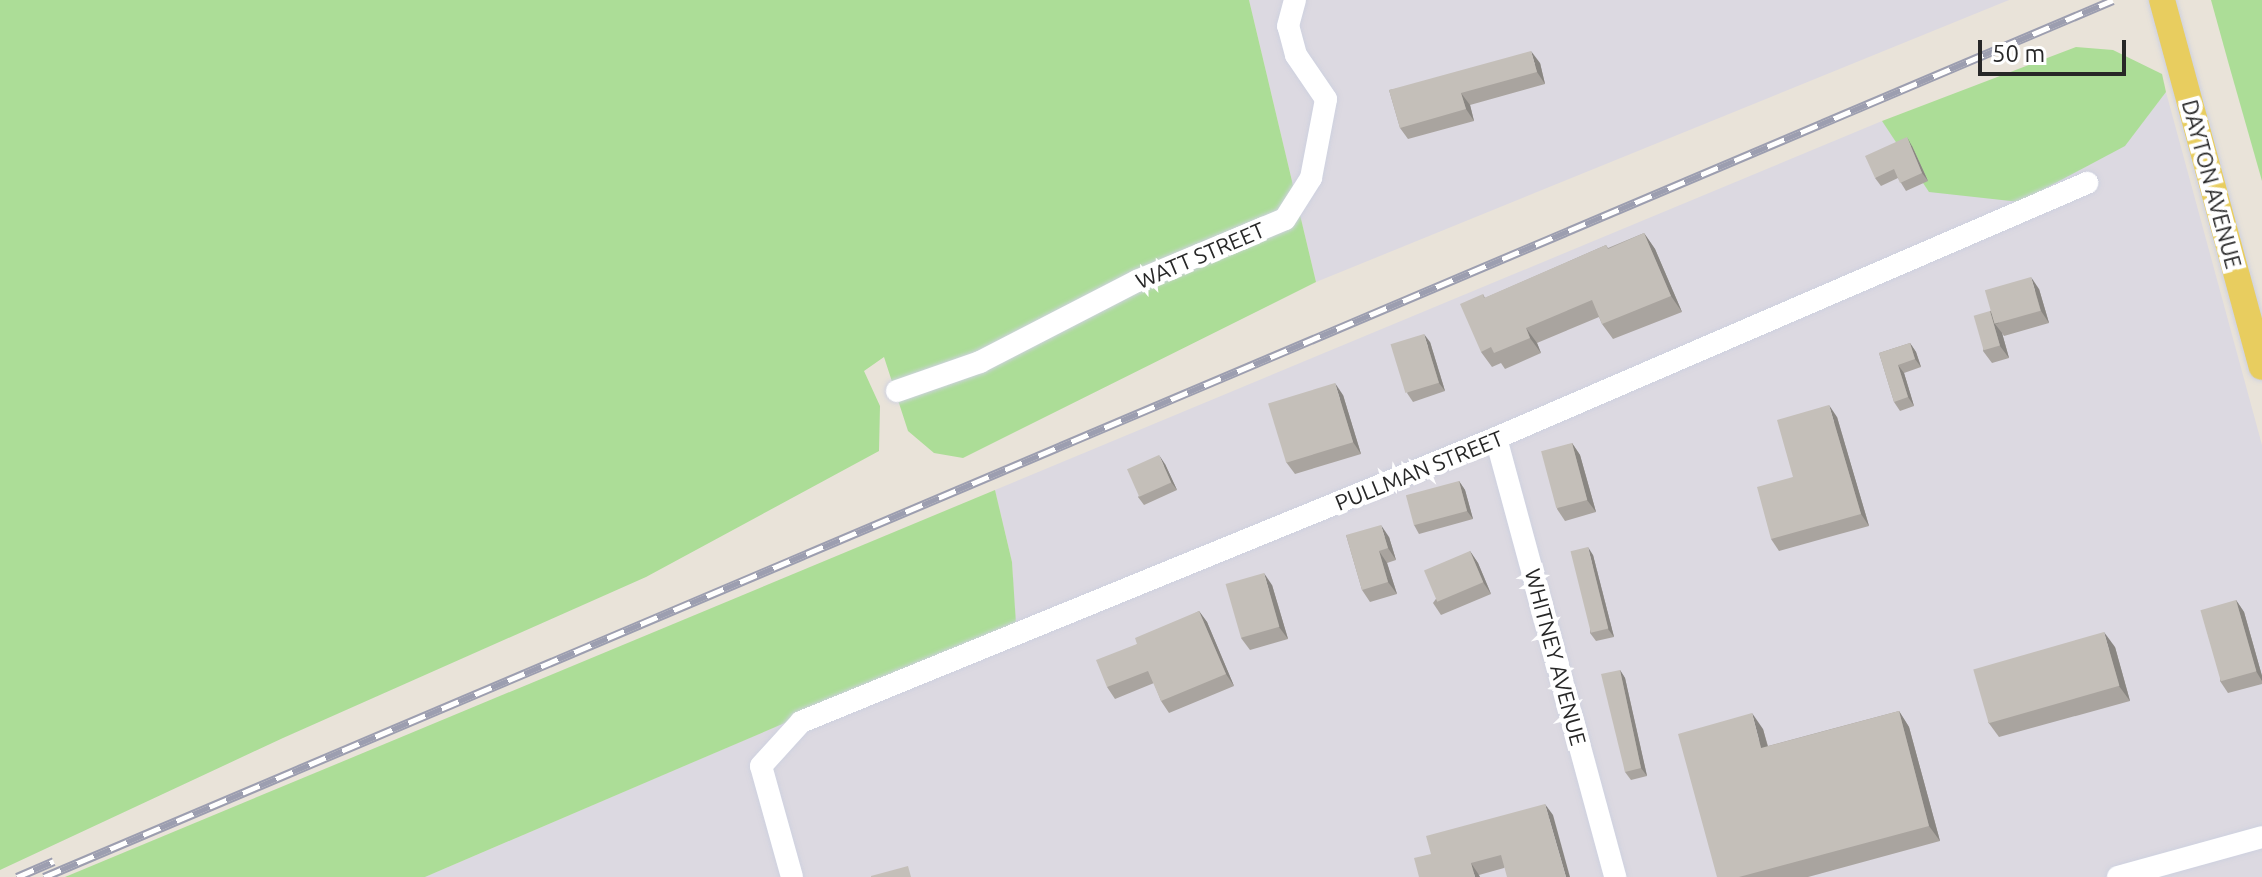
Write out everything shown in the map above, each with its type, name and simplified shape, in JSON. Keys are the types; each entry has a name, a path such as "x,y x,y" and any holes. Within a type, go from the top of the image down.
{"main road":[{"name":"DAYTON AVENUE","path":"2162,0 2262,367"}],"street":[{"name":"WATT STREET","path":"897,391 980,362 1137,281 1285,219 1311,178 1326,99 1296,55 1288,26 1295,0"},
{"name":"PULLMAN STREET","path":"792,877 761,766 801,722 1496,438 2087,183"},
{"name":"WHITNEY AVENUE","path":"1496,438 1615,877"},
{"path":"2118,877 2262,837"}],"shaded area":[{"path":"1249,0 2009,0 1316,282"},
{"path":"2166,92 2262,445 2262,877 425,877 1015,624 1012,562 995,490 1882,121 1899,142 2124,146"}],"green space":[{"path":"0,0 1249,0 1316,282 963,458 934,453 908,431 884,357 864,371 880,406 879,451 646,577 283,738 0,870"},
{"path":"2211,0 2262,0 2262,181 2229,65"},
{"path":"2076,47 2113,50 2162,74 2166,92 2125,146 2020,202 1929,192 1882,121"},
{"path":"995,490 1012,562 1016,624 425,877 65,877"}],"building":[{"path":"1531,51 1537,72 1461,93 1466,109 1400,128 1389,90"},
{"path":"1907,137 1922,173 1900,183 1894,169 1875,178 1865,156"},
{"path":"1644,233 1671,296 1602,324 1592,300 1526,328 1530,338 1494,353 1491,347 1481,352 1460,304 1483,294 1484,298 1606,245 1608,249"},
{"path":"2031,277 2041,311 1995,324 1985,290"},
{"path":"1990,311 2000,346 1984,350 1974,316"},
{"path":"1424,334 1439,383 1405,393 1391,344"},
{"path":"1910,343 1915,359 1898,365 1908,397 1894,402 1879,353"},
{"path":"1335,383 1353,442 1286,463 1268,403"},
{"path":"1829,405 1861,514 1771,539 1757,487 1793,477 1777,420"},
{"path":"1572,443 1587,500 1556,508 1541,451"},
{"path":"1159,455 1171,482 1139,497 1127,469"},
{"path":"1459,481 1467,511 1414,525 1406,495"},
{"path":"1381,525 1388,548 1379,551 1388,582 1362,590 1346,535"},
{"path":"1588,547 1608,629 1591,633 1571,551"},
{"path":"1470,551 1483,582 1437,602 1424,571"},
{"path":"1264,573 1279,627 1241,638 1226,584"},
{"path":"2236,600 2256,671 2221,681 2200,610"},
{"path":"1199,611 1226,674 1161,701 1148,671 1107,687 1096,660 1137,644 1135,638"},
{"path":"2104,632 2119,686 1989,723 1973,669"},
{"path":"1620,670 1641,768 1625,772 1601,674"},
{"path":"1899,711 1929,826 1739,877 1717,877 1678,734 1752,713 1761,748"},
{"path":"1545,804 1566,877 1507,877 1501,855 1471,863 1475,877 1419,877 1414,858 1431,854 1426,836"},
{"path":"908,866 911,877 871,877 871,876"}],"railway":[{"path":"44,877 2113,0"},
{"path":"17,877 54,861"}]}
